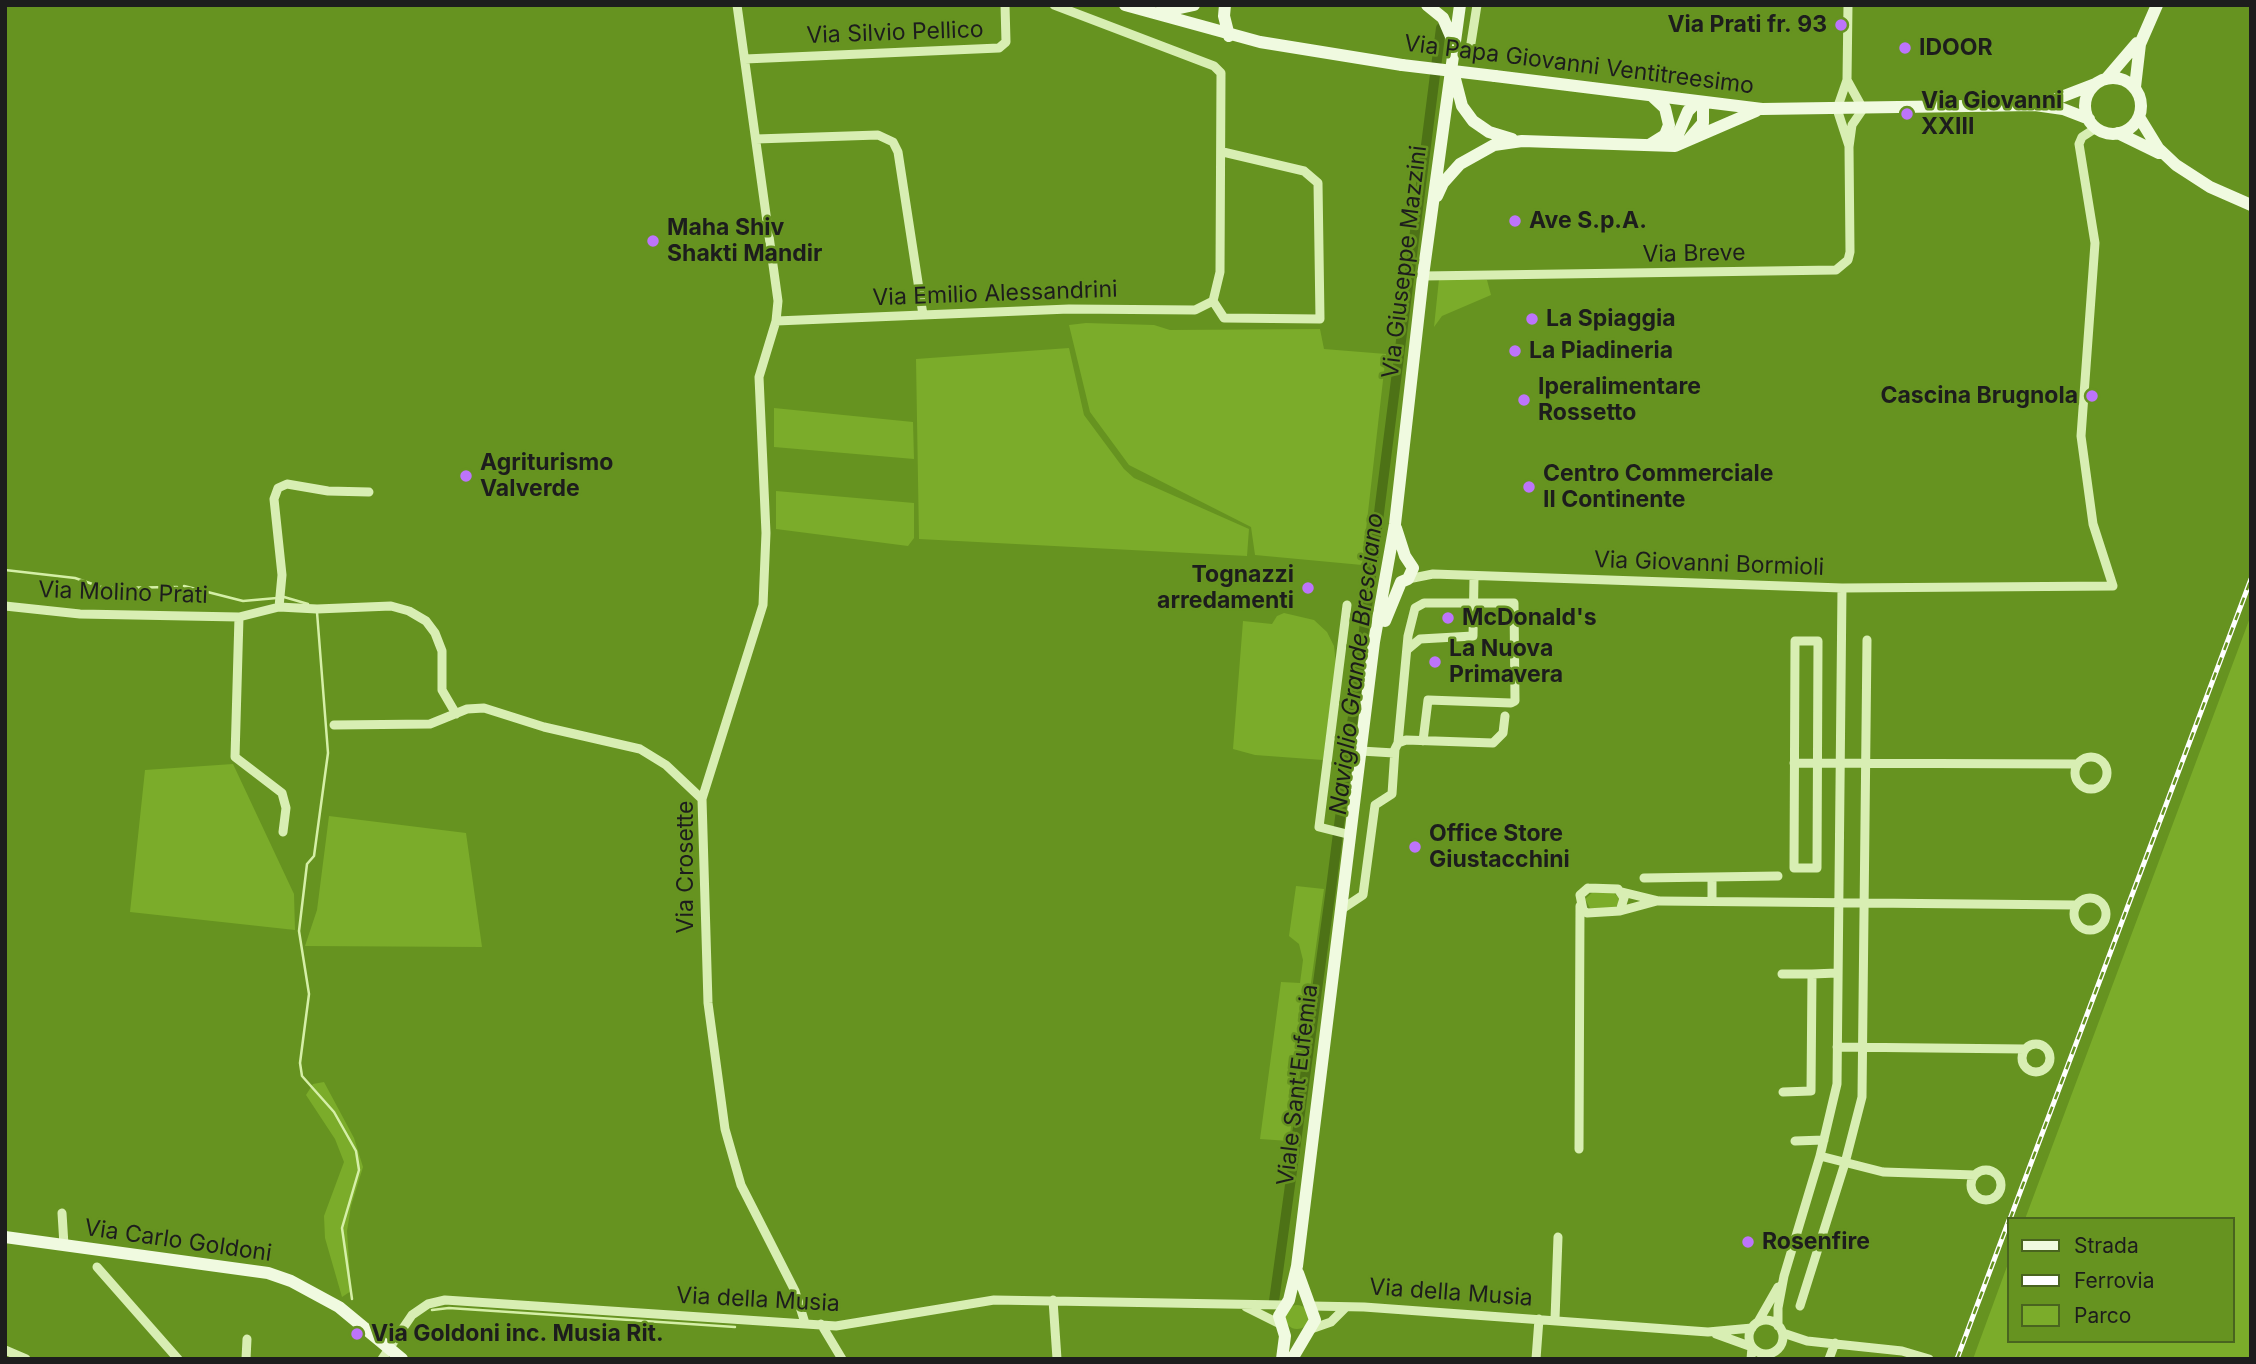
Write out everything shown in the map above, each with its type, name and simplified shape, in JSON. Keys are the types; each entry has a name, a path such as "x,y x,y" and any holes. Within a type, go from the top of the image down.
{"street":[{"name":"Via Crosette","path":"737,5 776,280 776,321 760,377 766,533 763,605 702,799 708,1003 724,1129 741,1185 795,1291 805,1323"},
{"name":"Via Silvio Pellico","path":"745,59 999,48 1006,41 1005,5"},
{"path":"1054,5 1218,69 1222,77 1223,152 1220,272 1213,301 1224,318 1320,319 1318,183 1300,169 1223,152"},
{"name":"Via Papa Giovanni Ventitreesimo","path":"1125,5 1229,36 1402,65 1700,103 1762,110 2035,106 2063,109 2093,123"},
{"path":"1149,13 1194,5"},
{"path":"1226,5 1224,16 1229,36"},
{"path":"1427,5 1448,28 1454,49"},
{"name":"Via Giuseppe Mazzini","path":"1387,566 1395,524 1423,276 1460,5"},
{"path":"1471,43 1476,5"},
{"path":"1848,5 1847,80 1837,110 1849,147"},
{"path":"2118,133 2131,128 2139,117 2141,101 2135,87 2137,58 2157,5"},
{"path":"2145,31 2107,78 2095,84 2085,104 2093,123 2166,156 2210,187 2251,205"},
{"path":"1452,63 1459,98 1472,121 1489,132 1522,141"},
{"path":"2107,78 2122,79 2135,87"},
{"path":"1847,80 1863,109 1852,125 1849,147"},
{"name":"Via Papa Giovanni Ventitreesimo","path":"2035,106 2095,84"},
{"path":"1646,147 1661,140 1669,125 1665,108 1652,96"},
{"path":"1659,147 1676,137 1688,111 1700,103 1703,123 1688,141"},
{"path":"1432,206 1443,183 1470,156 1494,145 1522,141 1675,146 1733,119 1762,110"},
{"path":"2139,117 2166,156"},
{"path":"1842,588 2113,586 2093,524 2081,436 2095,243 2079,144 2093,123"},
{"path":"756,139 878,135 894,142 898,152 923,315"},
{"name":"Via Breve","path":"1423,276 1836,270 1849,261 1850,252 1849,147"},
{"name":"Via Emilio Alessandrini","path":"776,321 1069,309 1195,310 1213,301"},
{"path":"279,607 282,575 274,499 278,488 287,484 328,491 369,492"},
{"name":"Via Giuseppe Mazzini","path":"1395,524 1408,558"},
{"path":"1394,556 1408,558 1443,574 1393,581 1387,566 1394,556"},
{"name":"Viale Sant'Eufemia","path":"1370,686 1388,608 1413,568 1408,558"},
{"name":"Viale Sant'Eufemia","path":"1282,1359 1279,1312 1286,1303 1297,1266 1342,909 1346,834 1361,751 1387,566"},
{"name":"Via Giovanni Bormioli","path":"1443,574 1474,578 1842,588 1837,1084 1820,1156 1784,1276 1780,1329"},
{"path":"1408,649 1420,639 1471,638 1474,634 1474,578"},
{"path":"1342,909 1363,895 1375,805 1392,794 1394,753 1398,743 1415,608 1420,603 1511,603 1516,606 1516,698 1511,703 1428,700 1423,741"},
{"path":"1346,834 1321,829 1319,824 1347,605"},
{"name":"Via Molino Prati","path":"5,606 80,614 239,617 279,607 317,610 391,606 409,611 426,621 435,632 442,651 442,690 456,714"},
{"name":"Via Molino Prati","path":"239,617 234,757 282,793 286,808 283,832"},
{"path":"1412,624 1413,631 1420,639"},
{"path":"1800,1306 1845,1163 1862,1097 1867,640"},
{"path":"1795,641 1818,641 1817,868 1794,868 1794,763 1795,641"},
{"path":"334,725 430,724 456,714 484,708 544,727 640,749 666,765 702,799"},
{"path":"1398,743 1493,743 1503,733 1505,716"},
{"path":"1361,751 1394,753"},
{"path":"1794,763 2078,764"},
{"path":"1644,878 1778,876"},
{"path":"1712,877 1712,901"},
{"path":"1579,1149 1580,925 1584,909 1580,895 1588,888 1614,888 1659,901 2076,905"},
{"path":"1620,911 1623,906 1622,892"},
{"path":"1584,909 1620,911 1659,901"},
{"path":"1782,974 1837,973"},
{"path":"1783,1092 1811,1091 1812,974"},
{"path":"1837,1047 2025,1049"},
{"path":"1795,1142 1824,1140"},
{"path":"1820,1156 1884,1172 1975,1175"},
{"path":"62,1213 64,1245"},
{"name":"Via Carlo Goldoni","path":"5,1237 268,1273 322,1296 385,1353 402,1359"},
{"name":"Via della Musia","path":"1555,1320 1558,1237"},
{"path":"1793,1241 1818,1248"},
{"name":"Viale Sant'Eufemia","path":"1292,1359 1315,1320 1297,1266"},
{"path":"97,1267 178,1359"},
{"name":"Via Giovanni Bormioli","path":"1755,1325 1784,1276"},
{"name":"Via della Musia","path":"385,1353 416,1310 444,1300 849,1325 994,1300 1242,1305 1286,1303"},
{"path":"1053,1300 1057,1359"},
{"path":"1286,1303 1309,1303"},
{"name":"Via della Musia","path":"1309,1303 1345,1308 1364,1307 1708,1332 1755,1325 1769,1320 1780,1329 1807,1341"},
{"name":"Via della Musia","path":"1242,1305 1282,1327"},
{"name":"Via della Musia","path":"1308,1331 1331,1322 1345,1308"},
{"path":"1536,1359 1539,1319"},
{"path":"821,1324 842,1359"},
{"path":"1751,1359 1752,1347 1749,1338 1755,1325"},
{"path":"1282,1327 1297,1335 1308,1331"},
{"path":"1780,1329 1780,1346"},
{"name":"Via della Musia","path":"1708,1332 1752,1347 1768,1356 1780,1346 1807,1341 1902,1351 1929,1359"},
{"path":"246,1359 247,1339"},
{"path":"1829,1359 1835,1343"},
{"path":"5,1350 26,1359"}],"green space":[{"path":"1439,279 1487,280 1491,295 1442,316 1434,327"},
{"path":"1069,325 1154,325 1170,330 1320,329 1324,349 1386,354 1362,565 1255,555 1251,527 1129,465 1090,412"},
{"path":"1069,348 1084,415 1124,469 1134,478 1249,529 1247,556 919,539 916,359"},
{"path":"774,408 913,422 914,459 774,447"},
{"path":"776,491 914,503 914,538 908,546 776,529"},
{"path":"1284,613 1314,620 1327,632 1334,646 1336,664 1323,760 1255,755 1233,749 1243,621 1272,624 1277,616"},
{"path":"2251,615 2251,1359 1973,1359 2008,1264 2008,1343 2235,1343 2235,1217 2026,1217"},
{"path":"233,764 294,894 295,930 130,912 145,770"},
{"path":"329,816 466,833 482,947 305,946 317,910"},
{"path":"1296,886 1324,889 1289,1141 1260,1139 1281,982 1300,983 1303,960 1299,944 1289,936"},
{"path":"1593,892 1614,893 1619,898 1618,904 1615,908 1590,908 1585,899"},
{"path":"324,1082 354,1138 363,1167 351,1206 347,1231 351,1291 342,1297 325,1238 324,1216 344,1162 335,1139 306,1095 313,1084"},
{"path":"1297,1305 1308,1312 1309,1317 1302,1328 1297,1329 1286,1322 1285,1317 1292,1306"}],"waterway":[{"name":"Naviglio Grande Bresciano","path":"1274,1301 1330,896 1441,28"},
{"path":"5,570 75,578 104,588 177,587"},
{"path":"184,586 243,601 277,598"},
{"path":"284,597 308,604"},
{"path":"317,612 328,753 314,856 307,864 299,931 309,994 300,1063 302,1076 334,1112 356,1151 359,1170 342,1228 352,1299"},
{"path":"432,1310 449,1308 735,1327"}],"railway":[{"path":"2011,1217 2251,579"},
{"path":"1957,1359 2008,1223"}],"place":[{"name":"Via Prati fr. 93","path":"1841,25"},
{"name":"IDOOR","path":"1905,48"},
{"name":"Via Giovanni XXIII","path":"1907,114"},
{"name":"Ave S.p.A.","path":"1515,221"},
{"name":"Maha Shiv Shakti Mandir","path":"653,241"},
{"name":"La Spiaggia","path":"1532,319"},
{"name":"La Piadineria","path":"1515,351"},
{"name":"Cascina Brugnola","path":"2092,396"},
{"name":"Iperalimentare Rossetto","path":"1524,400"},
{"name":"Agriturismo Valverde","path":"466,476"},
{"name":"Centro Commerciale Il Continente","path":"1529,487"},
{"name":"Tognazzi arredamenti","path":"1308,588"},
{"name":"McDonald's","path":"1448,618"},
{"name":"La Nuova Primavera","path":"1435,662"},
{"name":"Office Store Giustacchini","path":"1415,847"},
{"name":"Rosenfire","path":"1748,1242"},
{"name":"Via Goldoni inc. Musia Rit.","path":"357,1334"}]}
